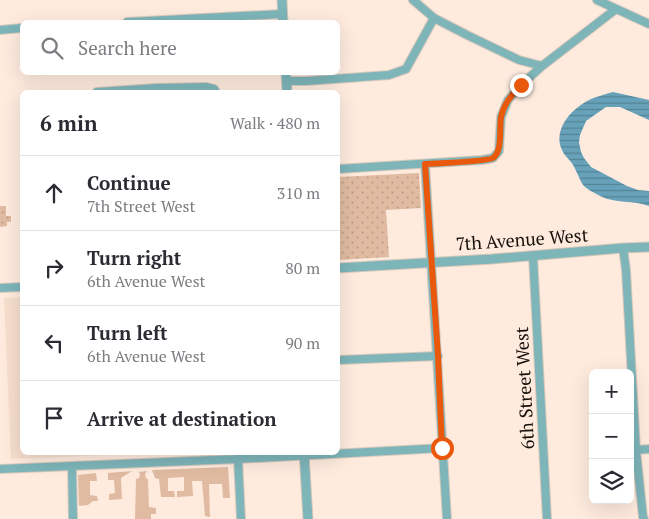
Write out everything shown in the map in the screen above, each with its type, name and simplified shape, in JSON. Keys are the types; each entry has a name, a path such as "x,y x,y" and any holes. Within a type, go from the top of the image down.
{"street":[{"path":"205,20 283,18 282,0"},
{"path":"413,0 434,18 519,60 542,66"},
{"path":"597,0 649,24"},
{"path":"340,169 493,158 499,151 501,117 508,100 542,66 616,9"},
{"path":"288,90 287,77 307,81 389,75 406,69 434,18"},
{"path":"0,30 20,28"},
{"path":"126,90 206,87 215,90"},
{"path":"425,164 447,519"},
{"name":"7th Avenue West","path":"340,268 649,247"},
{"path":"623,248 626,270 636,450 644,519"},
{"name":"6th Street West","path":"533,256 548,519"},
{"path":"0,288 20,287"},
{"path":"340,360 438,356"},
{"path":"340,452 442,448"},
{"path":"636,450 649,449"},
{"path":"0,469 292,455"},
{"path":"305,455 308,519"},
{"path":"238,459 241,519"},
{"path":"72,466 73,519"}],"shaded area":[{"path":"419,173 421,208 386,210 389,257 340,260 340,177"},
{"path":"0,206 6,206 6,216 11,216 11,222 7,222 7,226 0,227"},
{"path":"20,297 20,455 108,455 11,459 4,298"},
{"path":"228,467 230,498 223,498 222,484 209,484 210,517 205,516 202,481 192,481 193,496 177,497 177,491 184,491 184,477 168,478 168,491 174,491 175,497 161,497 159,479 155,478 152,470"},
{"path":"132,471 121,478 122,499 109,500 109,494 115,493 114,480 108,480 108,473"},
{"path":"147,471 145,474 148,479 149,507 156,508 156,514 151,514 151,519 135,519 136,479 139,478 139,472"},
{"path":"96,473 97,481 90,481 90,495 97,496 98,501 79,506 78,475"}],"water":[{"path":"613,92 649,100 649,120 620,107 606,107 586,121 580,135 581,152 591,167 627,186 649,191 649,206 606,198 590,190 582,184 573,165 562,150 560,134 571,113 591,99"}],"route":[{"path":"442,448 438,356 425,164 493,158 499,151 501,117 508,100 521,85"}]}
